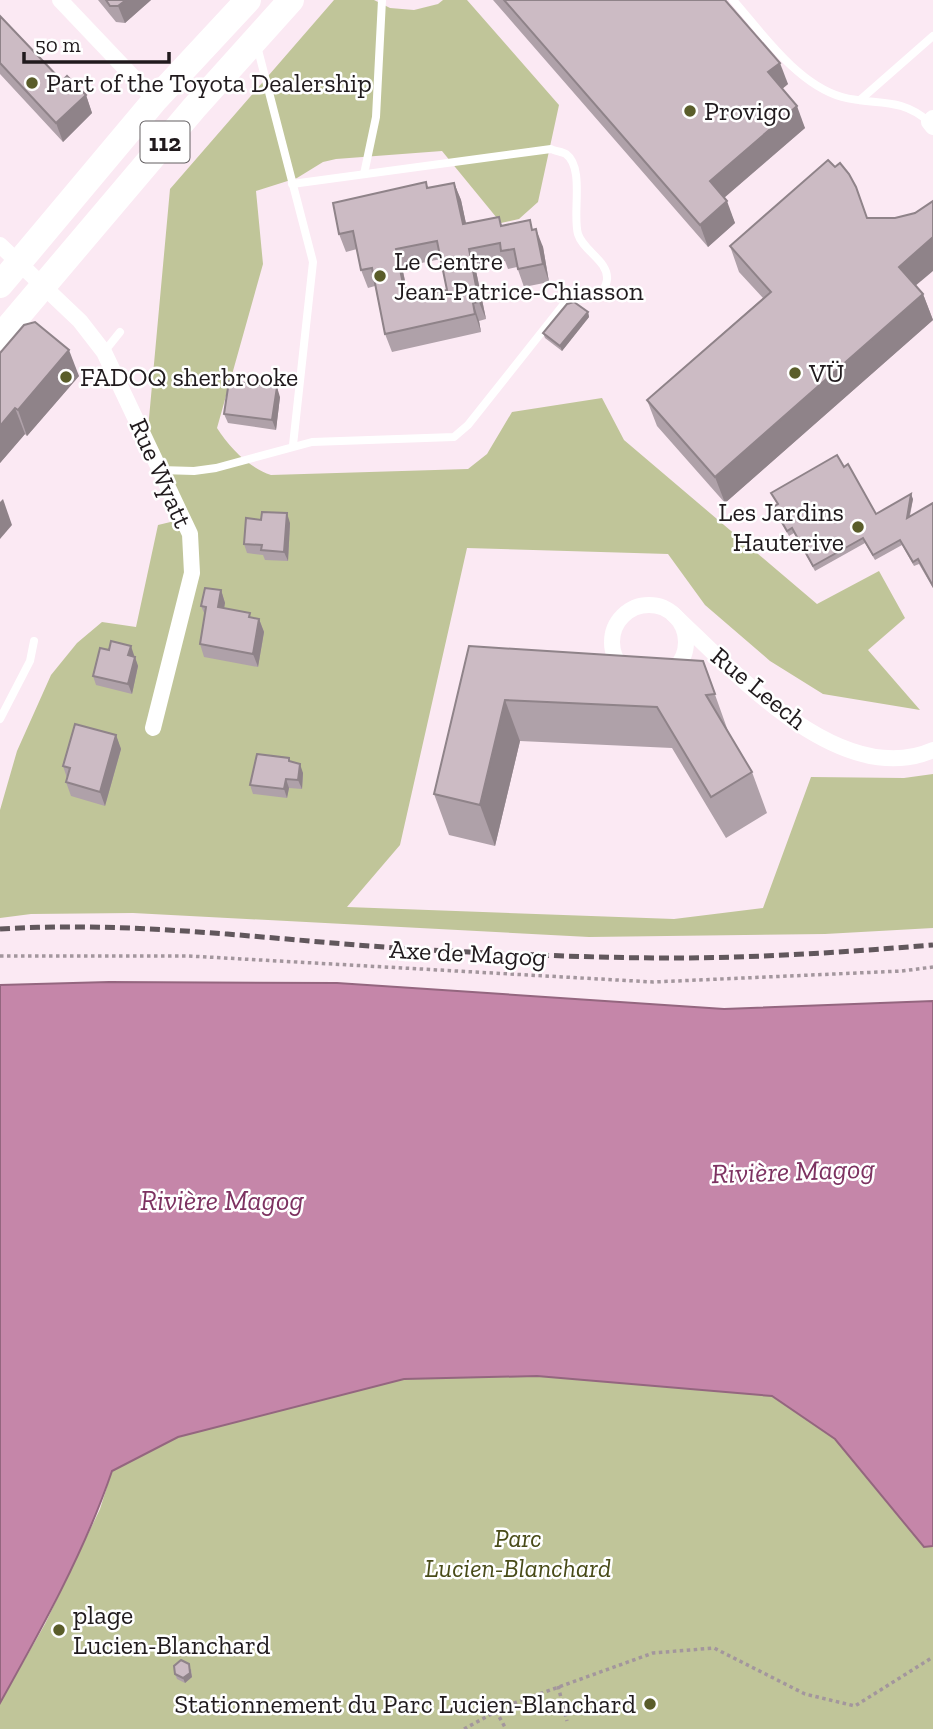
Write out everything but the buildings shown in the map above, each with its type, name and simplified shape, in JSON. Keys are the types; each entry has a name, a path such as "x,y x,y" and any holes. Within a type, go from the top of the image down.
{"main road":[{"name":"112","path":"0,285 9,254 248,0"},
{"name":"112","path":"0,337 291,0"}],"street":[{"path":"60,0 155,100"},
{"name":"Rue Wyatt","path":"9,254 80,321 104,352 190,534 192,573 153,728"},
{"name":"Rue Leech","path":"673,614 681,624 685,636 681,661 662,677 636,677 625,671 612,649 612,636 617,624 625,614 636,607 649,605 662,608 673,614 772,706 845,749 874,758 905,759 933,750"}],"lane":[{"path":"364,174 376,117 382,0"},
{"path":"733,0 789,64 824,88 841,96 915,110 932,122"},
{"path":"860,100 933,36"},
{"path":"255,39 313,262 293,445"},
{"path":"160,470 194,471 216,468 312,442 454,437 461,433 564,304 571,299 593,299 601,293 607,280 606,270 583,244 578,234 576,177 572,162 566,154 551,149 292,184"},
{"path":"104,352 120,332"},
{"path":"0,719 30,661 34,641"}],"path":[{"name":"Axe de Magog","path":"0,956 189,956 653,982 902,971 933,967"},
{"path":"464,1729 496,1712 558,1686 653,1653 714,1648 805,1694 855,1706 933,1657"},
{"path":"558,1686 567,1721"},
{"path":"496,1712 506,1729"}],"green space":[{"path":"334,0 374,0 390,8 414,10 438,4 443,0 467,0 559,105 538,202 519,219 501,223 442,151 336,159 323,162 297,178 256,191 263,264 217,428 227,442 247,462 271,475 468,469 487,454 512,412 602,398 624,440 817,604 879,571 905,618 868,650 920,710 823,694 770,661 705,605 668,554 467,548 400,845 347,907 674,919 763,908 811,777 904,778 933,774 933,928 825,934 589,937 133,913 31,914 0,918 0,810 17,751 51,675 77,643 102,622 136,627 158,525 183,519 147,440 170,189"},
{"name":"Parc Lucien-Blanchard","path":"537,1376 772,1396 835,1439 924,1547 933,1546 933,1729 0,1729 0,1703 45,1624 100,1509 112,1471 178,1437 404,1379"}],"water":[{"name":"Rivière Magog","path":"109,982 337,983 724,1009 933,1001 933,1546 924,1547 835,1439 772,1396 537,1376 404,1379 178,1437 112,1471 75,1561 0,1703 0,985"}],"railway":[{"path":"0,929 107,927 429,950 612,957 771,956 933,945"}],"place":[{"name":"Part of the Toyota Dealership","path":"32,83"},
{"name":"Provigo","path":"690,111"},
{"name":"Le Centre Jean-Patrice-Chiasson","path":"380,276"},
{"name":"VÜ","path":"795,373"},
{"name":"FADOQ sherbrooke","path":"66,377"},
{"name":"Les Jardins Hauterive","path":"858,527"},
{"name":"plage Lucien-Blanchard","path":"59,1630"},
{"name":"Stationnement du Parc Lucien-Blanchard","path":"650,1704"}]}
